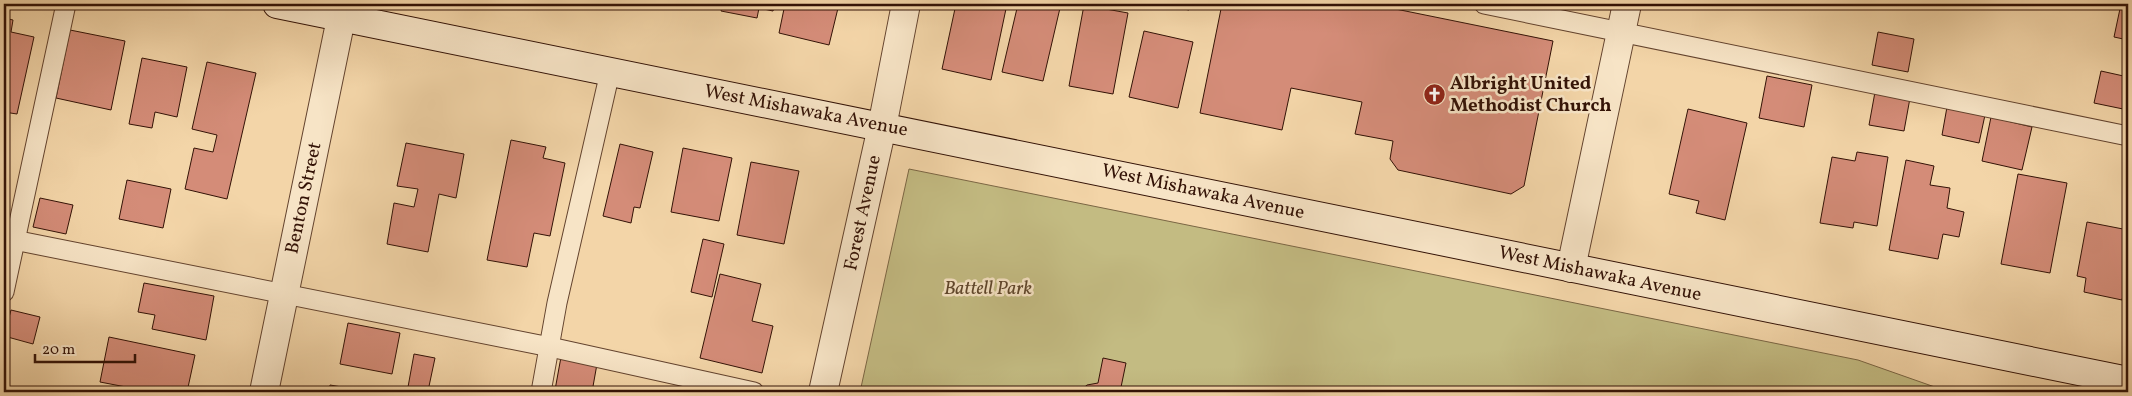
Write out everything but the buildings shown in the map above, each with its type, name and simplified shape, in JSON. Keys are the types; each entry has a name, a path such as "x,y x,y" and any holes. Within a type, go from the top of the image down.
{"main road":[{"name":"West Mishawaka Avenue","path":"277,4 343,10 610,72 2128,381"},
{"name":"Forest Avenue","path":"823,392 882,126 906,4"},
{"path":"1571,268 1626,4"},
{"name":"Benton Street","path":"264,392 343,10"}],"lane":[{"path":"4,292 9,239 66,4"},
{"path":"1484,4 2128,136"},
{"path":"541,392 557,302 610,72"},
{"path":"9,239 550,347 754,392"}],"green space":[{"name":"Battell Park","path":"909,169 1858,360 1949,392 860,392"}],"place":[{"name":"Albright United Methodist Church","path":"1434,95"}]}
